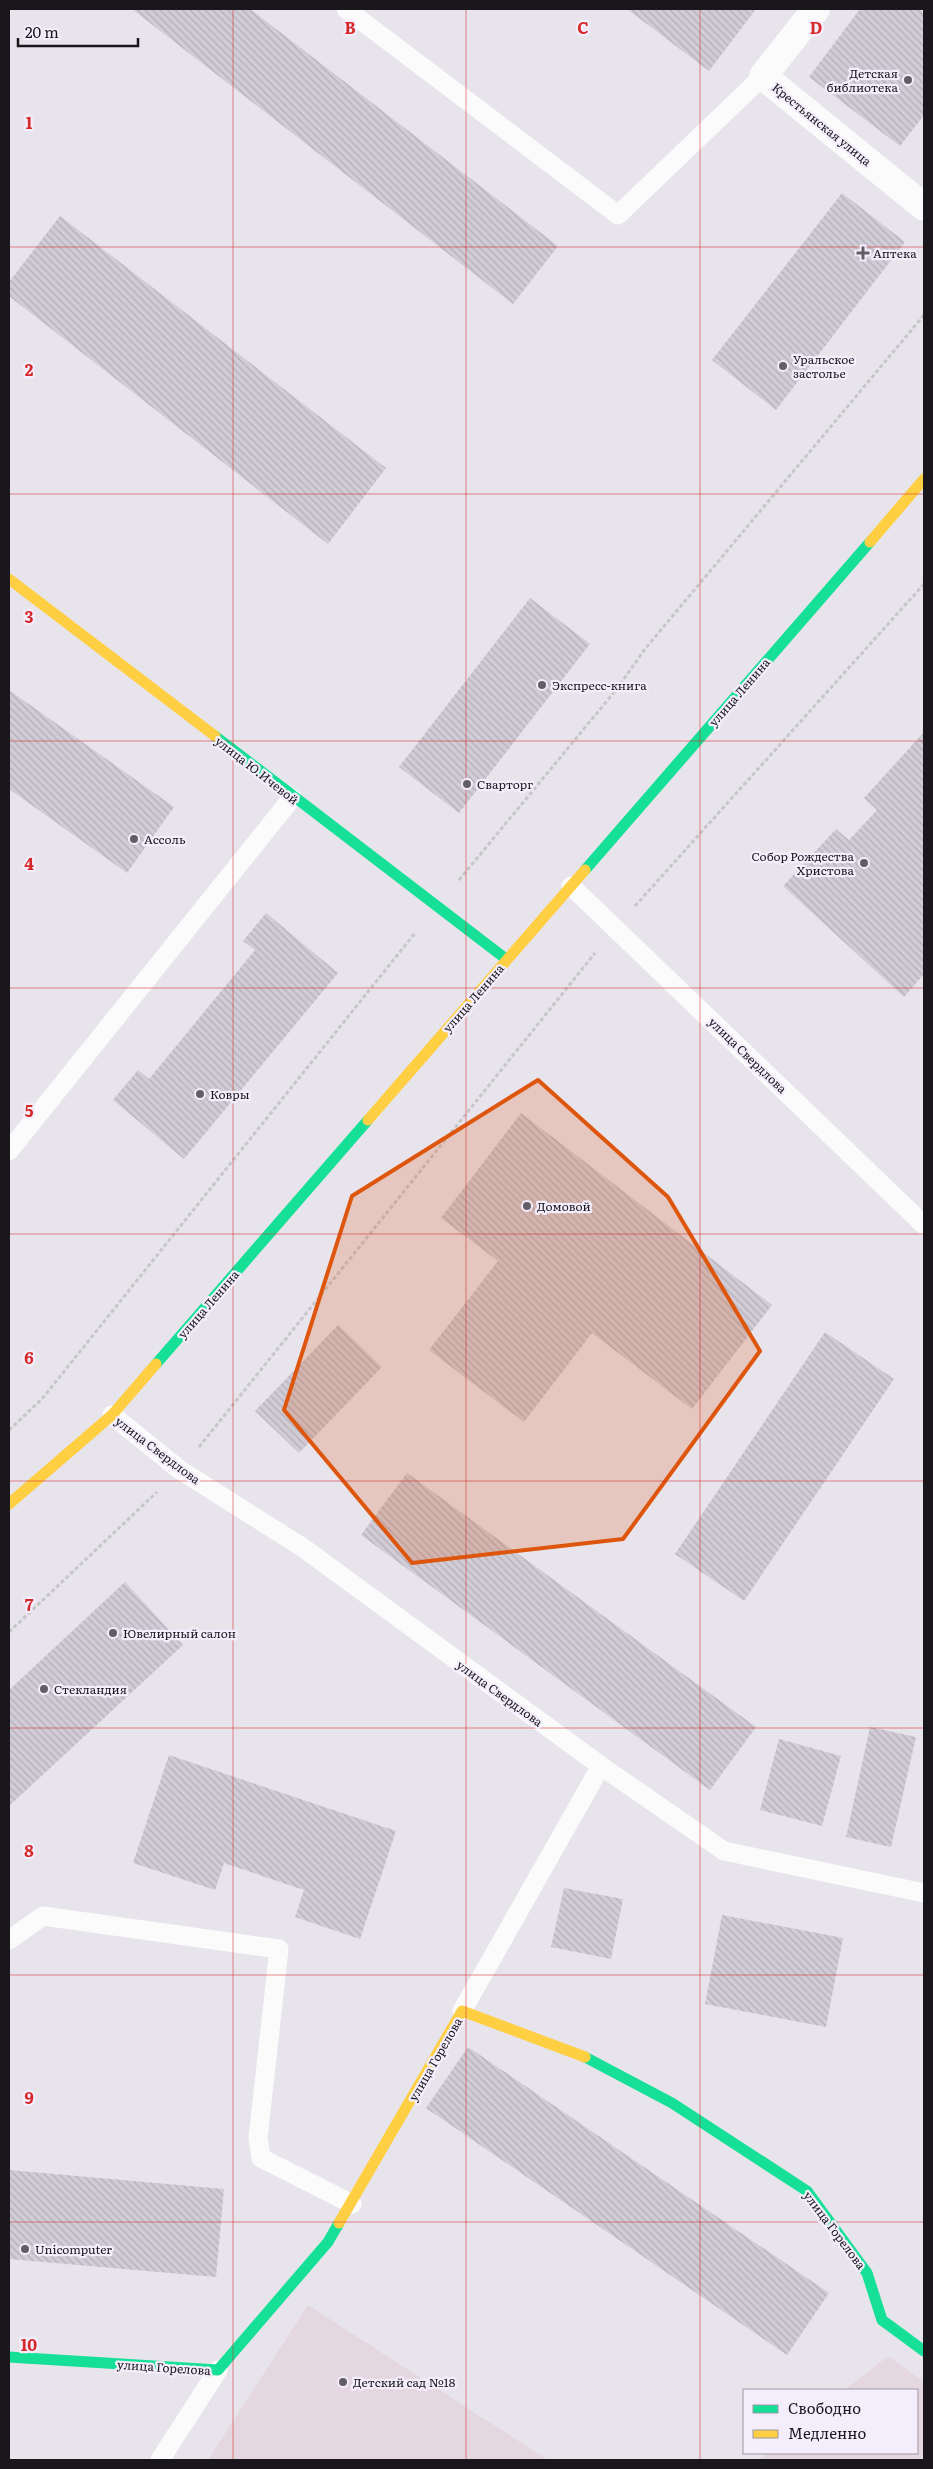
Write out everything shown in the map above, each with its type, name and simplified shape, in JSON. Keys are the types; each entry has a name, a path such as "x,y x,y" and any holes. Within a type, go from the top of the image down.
{"street":[{"name":"Крестьянская улица","path":"816,9 763,76 924,207"},
{"name":"улица Ленина","path":"9,1504 112,1415 924,479"},
{"name":"улица Ю.Ичевой","path":"9,579 292,798 506,959"},
{"name":"улица Горелова","path":"9,2357 218,2370 328,2242 352,2204 462,2011 574,2051 672,2103 807,2190 866,2273 882,2320 924,2351"}],"lane":[{"path":"346,9 618,215 763,76"},
{"path":"9,1151 292,798"},
{"name":"улица Свердлова","path":"571,886 616,927 924,1225"},
{"name":"улица Свердлова","path":"112,1415 180,1470 302,1547 601,1766 724,1851 924,1893"},
{"path":"462,2011 601,1766"},
{"path":"9,1940 43,1916 279,1949 258,2138 261,2158 352,2204"},
{"path":"160,2460 218,2370"}],"path":[{"path":"9,1430 42,1399 437,908 616,690 645,649 924,315"},
{"path":"9,1632 180,1470 616,927 924,584"}],"highlighted area":[{"path":"538,1080 668,1197 760,1351 623,1539 412,1563 284,1410 352,1196"}],"shaded area":[{"name":"Детский сад №18","path":"308,2305 548,2460 208,2460"},
{"path":"888,2356 924,2382 924,2460 758,2460 766,2454 918,2454 918,2389 846,2389"}],"building":[{"path":"132,9 250,9 558,246 513,304"},
{"path":"627,9 756,9 709,71"},
{"path":"860,9 919,9 924,13 924,115 900,146 809,77"},
{"path":"842,193 905,242 776,410 712,360"},
{"path":"60,216 386,468 328,544 9,296 9,282"},
{"path":"530,598 590,644 459,813 399,767"},
{"path":"9,690 174,807 127,873 9,789"},
{"name":"Собор Рождества Христова","path":"924,732 924,974 904,997 783,886 836,829 849,840 877,810 864,798"},
{"path":"266,913 338,973 184,1159 113,1100 138,1070 149,1079 255,950 243,941"},
{"path":"521,1113 772,1305 692,1409 592,1333 524,1422 429,1350 498,1261 441,1218"},
{"path":"338,1325 382,1367 299,1453 255,1411"},
{"path":"825,1332 894,1379 744,1601 675,1554"},
{"path":"407,1473 756,1727 710,1790 361,1535"},
{"path":"125,1582 183,1645 9,1806 9,1690"},
{"path":"870,1727 916,1737 891,1847 846,1837"},
{"path":"779,1739 841,1756 822,1826 760,1810"},
{"path":"169,1755 396,1831 360,1939 295,1917 304,1890 224,1863 215,1890 133,1863"},
{"path":"564,1888 623,1899 611,1959 551,1947"},
{"path":"722,1915 843,1938 826,2027 705,2004"},
{"path":"468,2047 829,2293 787,2355 426,2108"},
{"path":"9,2170 224,2189 216,2277 9,2259"}],"traffic: fast":[{"path":"585,870 870,542"},
{"path":"215,736 506,959"},
{"path":"156,1364 368,1120"},
{"path":"585,2057 672,2103 807,2191 867,2273 882,2320 924,2351"},
{"path":"9,2357 218,2370 328,2242 339,2223"}],"traffic: slow":[{"path":"870,542 924,479"},
{"path":"9,579 215,736"},
{"path":"368,1120 585,870"},
{"path":"9,1504 112,1415 156,1364"},
{"path":"339,2223 462,2011 585,2057"}],"place":[{"name":"Детская библиотека","path":"908,80"},
{"name":"Аптека","path":"863,253"},
{"name":"Уральское застолье","path":"783,366"},
{"name":"Экспресс-книга","path":"542,685"},
{"name":"Сварторг","path":"467,784"},
{"name":"Ассоль","path":"134,839"},
{"name":"Собор Рождества Христова","path":"864,863"},
{"name":"Ковры","path":"200,1094"},
{"name":"Домовой","path":"527,1206"},
{"name":"Ювелирный салон","path":"113,1633"},
{"name":"Стекландия","path":"44,1689"},
{"name":"Unicomputer","path":"25,2249"},
{"name":"Детский сад №18","path":"343,2382"}]}
